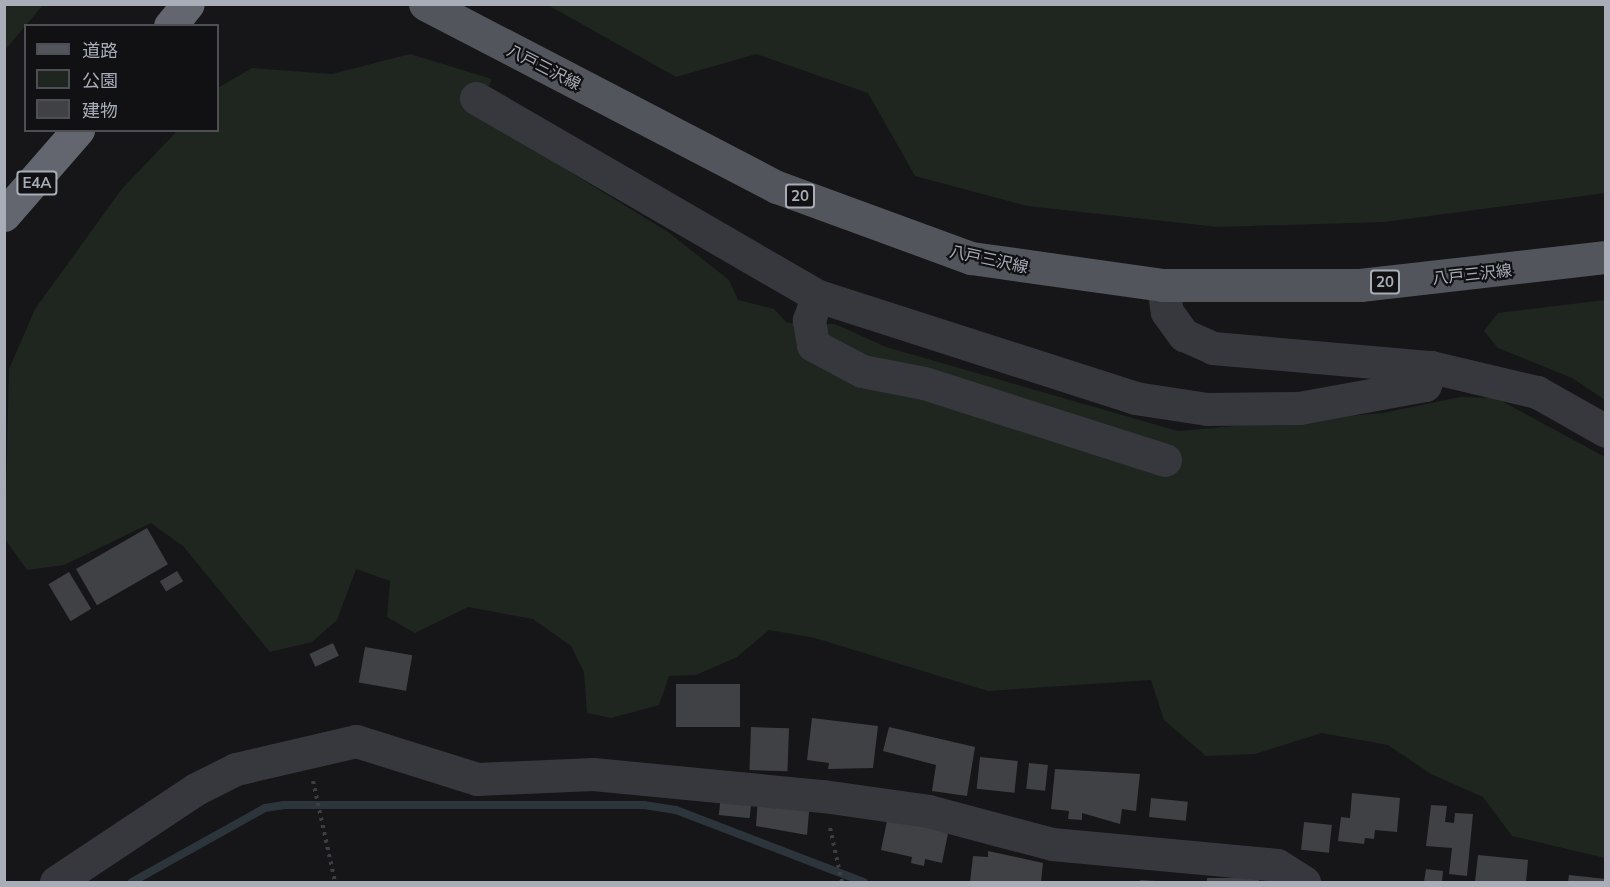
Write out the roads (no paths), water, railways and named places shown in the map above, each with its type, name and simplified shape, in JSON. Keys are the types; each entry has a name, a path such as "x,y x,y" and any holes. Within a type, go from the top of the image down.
{"highway":[{"path":"172,24 188,4"},
{"name":"E4A","path":"4,215 74,135"},
{"name":"E4A","path":"4,227 74,135"}],"main road":[{"name":"八戸三沢線","path":"425,4 777,187 889,232 971,258 1163,285 1360,285 1605,257"}],"street":[{"path":"476,98 818,296 1135,398 1207,409 1299,408 1425,385 1431,367"},
{"path":"1163,285 1167,312 1184,335 1214,348 1431,367 1537,392 1605,431"},
{"path":"818,296 809,320 813,345 862,371 924,383 1165,460"},
{"path":"56,882 196,789 236,769 302,750 356,741 477,779 593,774 823,796 928,812 1052,844 1277,865 1305,882"}],"waterway":[{"path":"132,882 265,808 283,805 644,805 676,810 864,882"}]}
